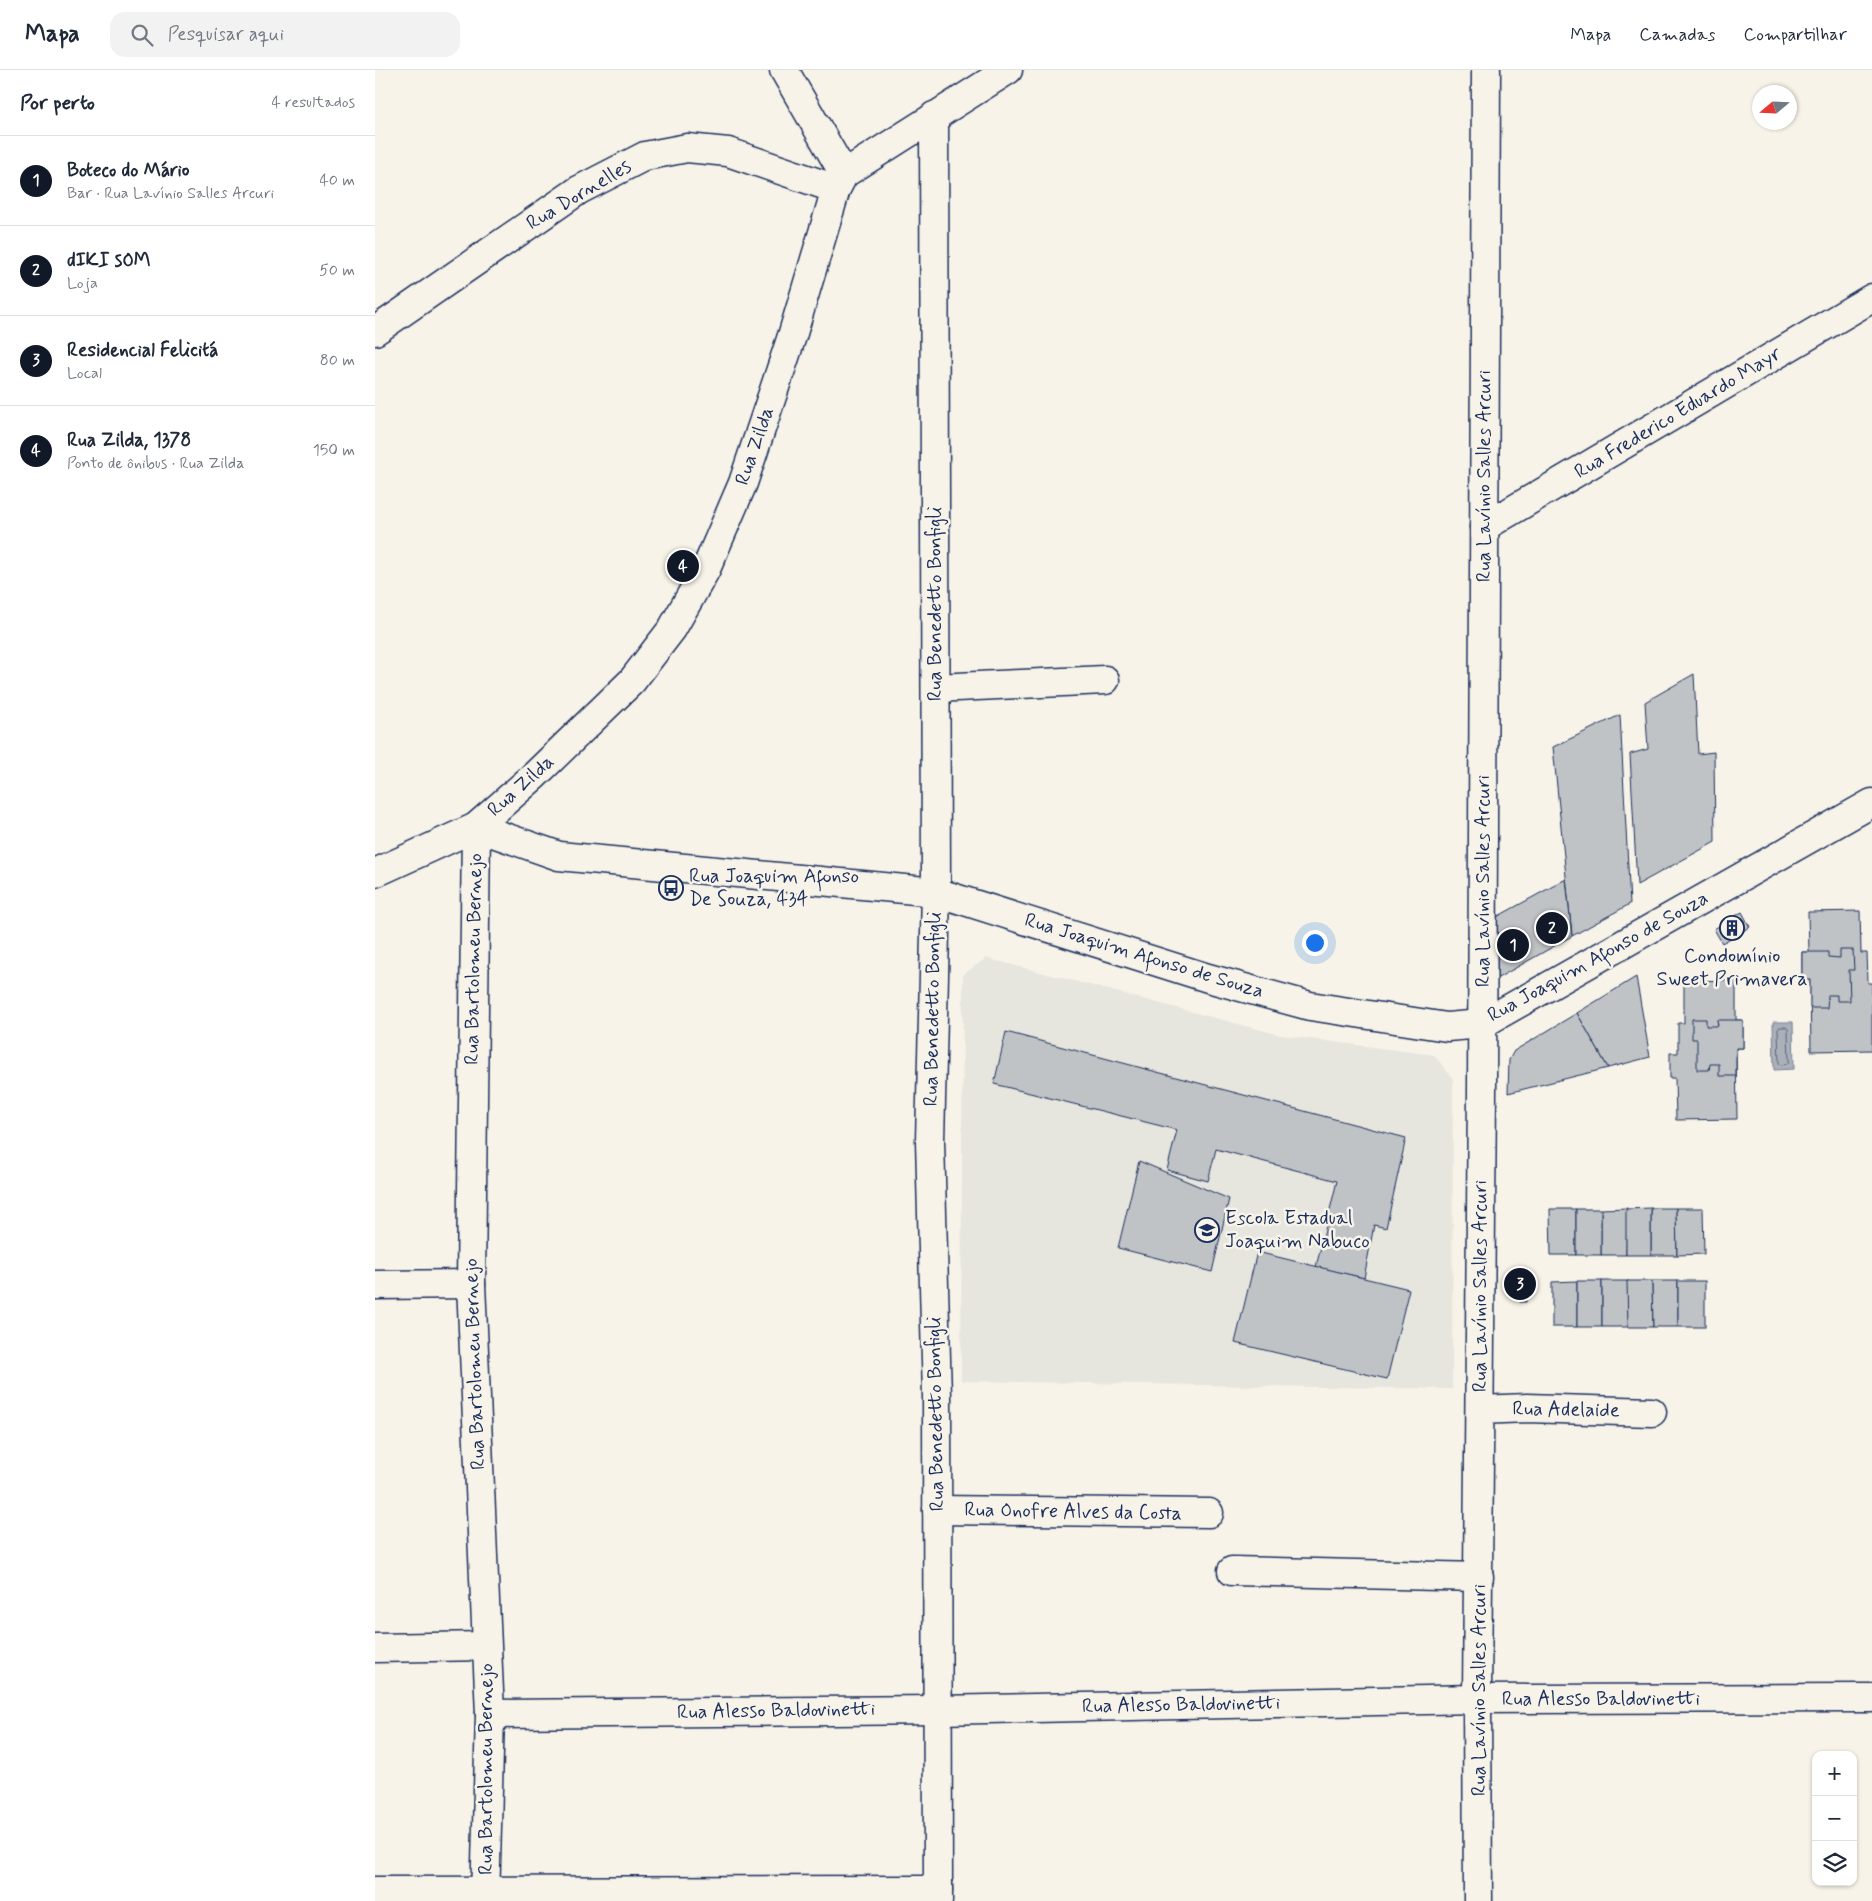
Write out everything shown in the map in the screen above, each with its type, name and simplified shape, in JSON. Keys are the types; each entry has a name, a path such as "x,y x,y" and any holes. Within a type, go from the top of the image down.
{"street":[{"path":"784,70 840,182 934,116 1008,70"},
{"name":"Rua Lavínio Salles Arcuri","path":"1478,1901 1477,1699 1486,70"},
{"name":"Rua Benedetto Bonfigli","path":"934,116 936,892 930,1141 937,1396 938,1895"},
{"name":"Rua Dornelles","path":"375,331 579,190 645,156 687,148 729,152 840,182"},
{"name":"Rua Zilda","path":"476,827 534,776 631,680 672,629 682,612 706,569 743,483 793,333 840,182"},
{"name":"Rua Frederico Eduardo Mayr","path":"1484,528 1872,298"},
{"path":"936,688 1105,680"},
{"name":"Rua Joaquim Afonso de Souza","path":"476,827 559,856 936,892 1209,978 1310,1006 1447,1027 1482,1024 1872,803"},
{"path":"375,873 476,827"},
{"name":"Rua Bartolomeu Bernejo","path":"476,827 471,1284 490,1714 485,1896"},
{"path":"375,1285 471,1284"},
{"name":"Rua Adelaide","path":"1479,1410 1527,1408 1652,1412"},
{"name":"Rua Onofre Alves da Costa","path":"937,1510 1209,1513"},
{"path":"1232,1571 1479,1577"},
{"path":"375,1648 486,1646"},
{"name":"Rua Alesso Baldovinetti","path":"490,1714 937,1710 1477,1699 1872,1698"},
{"path":"375,1892 485,1896 938,1895"}],"shaded area":[{"name":"Escola Estadual Joaquim Nabuco","path":"986,958 1280,1035 1434,1055 1453,1079 1452,1389 961,1381 963,975"}],"water":[{"path":"1773,1022 1793,1022 1794,1069 1774,1070"}],"building":[{"path":"1694,674 1698,754 1714,752 1715,842 1637,885 1630,754 1648,749 1645,702"},
{"path":"1620,715 1630,904 1572,936 1553,747"},
{"path":"1566,879 1572,936 1496,979 1493,919"},
{"path":"1860,911 1861,953 1867,953 1868,983 1872,983 1872,1050 1811,1051 1810,980 1802,980 1802,952 1809,952 1808,912"},
{"name":"Condomínio Sweet Primavera","path":"1742,912 1750,927 1722,943 1714,929"},
{"path":"1840,950 1853,950 1854,970 1849,970 1850,1001 1837,1001 1837,995 1828,995 1827,1008 1810,1008 1810,980 1802,980 1802,952 1828,952 1828,957 1840,958"},
{"path":"1636,977 1650,1057 1608,1068 1577,1013"},
{"path":"1736,980 1736,1020 1743,1020 1743,1048 1736,1048 1737,1119 1676,1120 1675,1078 1670,1078 1670,1053 1678,1053 1678,1023 1684,1023 1684,981"},
{"path":"1577,1013 1608,1068 1508,1093 1509,1060 1514,1051"},
{"path":"1692,1019 1706,1019 1706,1026 1718,1026 1717,1020 1743,1020 1743,1048 1736,1048 1736,1076 1719,1076 1719,1064 1710,1064 1709,1070 1697,1070 1697,1039 1692,1039"},
{"path":"1006,1032 1406,1138 1386,1228 1374,1225 1364,1278 1316,1267 1337,1181 1216,1149 1208,1181 1167,1170 1177,1130 994,1084"},
{"path":"1139,1161 1229,1199 1212,1272 1118,1248"},
{"path":"1627,1208 1626,1255 1601,1255 1601,1209"},
{"path":"1651,1208 1676,1208 1677,1255 1651,1255"},
{"path":"1651,1208 1651,1255 1626,1255 1626,1209"},
{"path":"1676,1208 1703,1208 1704,1254 1677,1255"},
{"path":"1550,1209 1576,1209 1576,1255 1551,1255"},
{"path":"1576,1209 1601,1209 1601,1255 1576,1255"},
{"path":"1257,1252 1409,1289 1387,1379 1235,1343"},
{"path":"1514,1277 1527,1277 1526,1302 1520,1302 1520,1292 1514,1292"},
{"path":"1577,1281 1577,1327 1552,1327 1552,1282"},
{"path":"1577,1281 1602,1281 1602,1327 1577,1327"},
{"path":"1602,1281 1629,1281 1628,1327 1602,1327"},
{"path":"1627,1281 1652,1281 1653,1327 1628,1327"},
{"path":"1652,1281 1678,1281 1678,1327 1653,1327"},
{"path":"1678,1281 1705,1281 1705,1327 1678,1327"}],"place":[{"name":"Rua Zilda, 1378","path":"683,566"},
{"name":"Rua Joaquim Afonso De Souza, 434","path":"671,888"},
{"name":"dIKI sOM","path":"1552,928"},
{"name":"Condomínio Sweet Primavera","path":"1732,928"},
{"name":"Boteco do Mário","path":"1513,945"},
{"name":"Escola Estadual Joaquim Nabuco","path":"1207,1230"},
{"name":"Residencial Felicitá","path":"1520,1284"}]}
